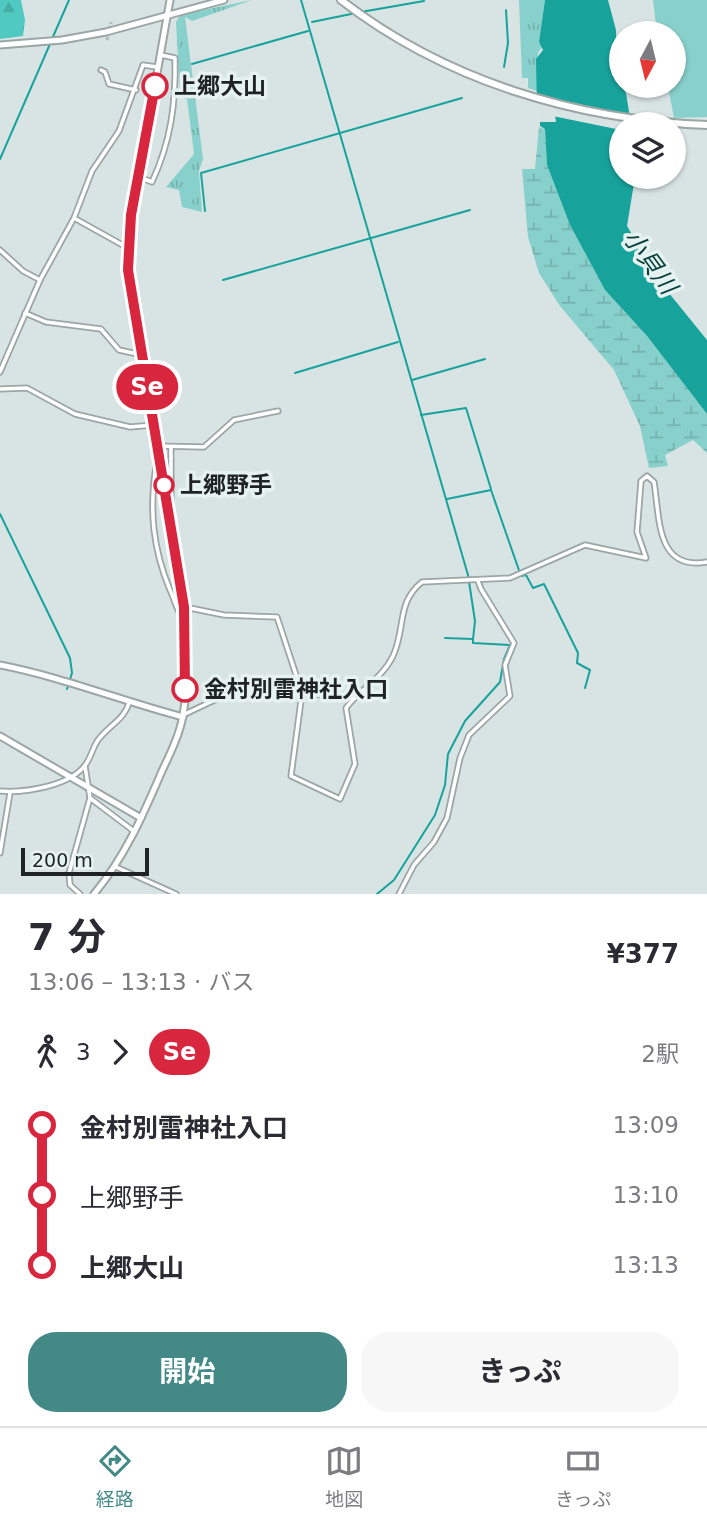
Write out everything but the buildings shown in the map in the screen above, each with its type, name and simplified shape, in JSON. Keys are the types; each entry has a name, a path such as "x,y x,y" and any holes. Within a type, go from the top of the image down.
{"highway":[{"path":"341,0 381,28 435,58 528,96 623,118 707,125"}],"main road":[{"path":"94,894 116,867 142,818 183,716 187,670 184,607 131,290 128,248 170,0"},
{"path":"0,45 89,35 224,0"},
{"path":"0,665 36,672 129,703 183,716"},
{"path":"0,736 142,818"}],"street":[{"path":"139,177 152,182 168,145 175,99 175,58 161,55"},
{"path":"0,372 40,280 74,218 92,171 119,131 143,65 159,67"},
{"path":"100,70 105,72 109,83 136,90"},
{"path":"74,218 128,248"},
{"path":"0,250 23,271 40,280"},
{"path":"25,313 46,322 101,328 119,350 142,355"},
{"path":"0,389 27,388 75,414 130,427 154,425"},
{"path":"157,446 204,447 234,420 278,411"},
{"path":"168,510 171,504 171,448"},
{"path":"160,464 156,466 153,492 155,544 159,566 181,618 185,619"},
{"path":"184,607 224,615 277,617 302,693 291,776 340,799 355,765 346,708 381,675 395,653 407,598 422,582 434,579 510,578 585,545 646,558 637,533 641,481 647,476 654,482 667,550 678,561 695,564 707,562"},
{"path":"399,894 407,876 434,842 447,818 460,758 469,735 510,696 505,665 514,643 478,580"},
{"path":"183,716 221,697 261,689 354,698"},
{"path":"0,791 10,792 60,782 71,776 85,765 97,741 125,716 129,703"},
{"path":"80,894 70,885 69,873 90,798 85,765"},
{"path":"0,853 10,792"},
{"path":"90,798 135,832"},
{"path":"116,867 176,894"}],"green space":[{"path":"0,0 21,0 25,20 23,36 0,39"},
{"path":"252,0 192,21 185,17 203,159 199,171 202,212 182,207 179,190 166,187 194,154 187,99 180,97 176,22 180,16 189,13"},
{"path":"519,0 545,0 539,43 543,45 538,53 537,91 528,88 528,78 522,78"},
{"path":"653,0 707,0 707,117 686,118 686,112 673,112 670,98 686,98 686,21 656,21"},
{"path":"539,127 545,129 547,165 570,225 605,290 647,336 707,414 707,453 693,440 665,455 668,466 649,468 640,426 614,370 560,306 539,273 528,237 522,169 535,169"}],"shaded area":[{"path":"545,0 608,0 614,21 609,21 609,98 627,98 629,112 609,112 609,189 633,189 627,226 660,282 707,340 707,414 647,336 605,290 570,225 547,165 545,129 540,126 540,122 556,122 555,114 541,114 541,108 537,108 536,59 543,50 539,42"}],"pier":[{"path":"534,94 615,112 609,112 609,128 538,113 533,108"}],"waterway":[{"path":"52,39 69,0"},
{"path":"301,0 468,575 475,621 473,639 445,638"},
{"path":"361,12 424,1"},
{"path":"504,67 508,43 506,10"},
{"path":"312,22 356,13"},
{"path":"192,64 308,31"},
{"path":"0,159 50,44"},
{"path":"205,211 201,173 462,98"},
{"path":"223,280 470,210"},
{"path":"295,373 398,342"},
{"path":"412,380 485,359"},
{"path":"421,415 466,408 491,489"},
{"path":"447,499 491,490 521,576 526,575 533,588 544,584 578,653 577,663 590,670 585,688"},
{"path":"0,514 70,658 72,673 67,689"},
{"path":"377,894 394,880 435,815 445,785 448,754 465,721 500,682 504,659 510,645 473,643 473,639"}],"tunnel":[{"path":"107,40 111,22"}],"bus line":[{"name":"Se","path":"155,86 131,215 128,270 184,607 187,648 185,689"}],"place":[{"name":"上郷大山","path":"155,86"},
{"name":"上郷野手","path":"164,485"},
{"name":"金村別雷神社入口","path":"185,689"}],"water label":[{"name":"小貝川","path":"650,262"}]}
